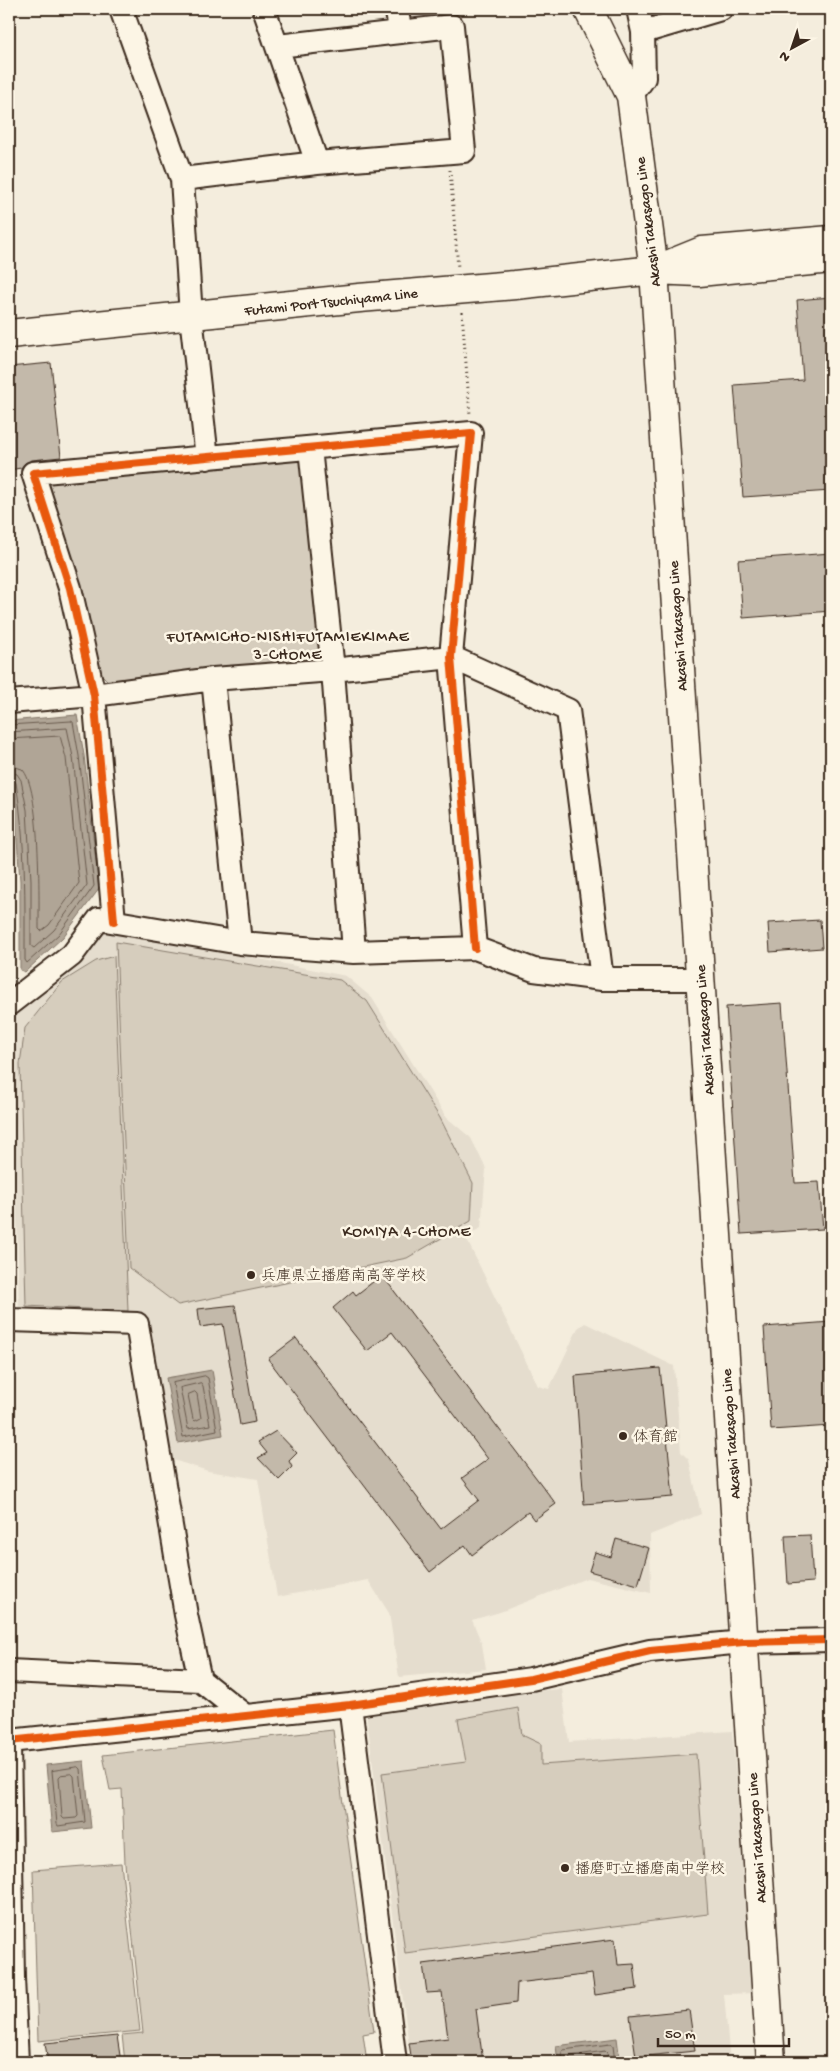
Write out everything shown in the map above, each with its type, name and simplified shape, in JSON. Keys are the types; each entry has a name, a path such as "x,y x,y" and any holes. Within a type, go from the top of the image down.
{"main road":[{"name":"Akashi Takasago Line","path":"588,9 631,96 654,270 771,2062"},
{"name":"Futami Port Tsuchiyama Line","path":"654,270 702,251 831,240"},
{"name":"Futami Port Tsuchiyama Line","path":"9,334 654,270 698,272 831,259"}],"street":[{"path":"121,9 182,179 191,316 207,458"},
{"path":"264,9 317,163"},
{"path":"396,9 401,31"},
{"path":"631,96 644,78 643,32 638,9"},
{"path":"643,32 721,9"},
{"path":"182,179 317,163 464,151 452,26 278,46"},
{"path":"114,921 94,695 70,588 33,473 471,433 451,658 475,948"},
{"path":"310,448 333,670 354,952"},
{"path":"9,702 94,695 213,679 333,670 451,658 568,710 602,979"},
{"path":"213,679 240,943"},
{"path":"9,1004 72,955 99,919 240,943 354,952 475,948 534,970 602,979 701,979"},
{"path":"9,1320 137,1324 186,1615 200,1680"},
{"path":"17,2062 11,1978 9,1743 350,1705 531,1679 650,1651 743,1642 831,1640"},
{"path":"9,1671 200,1680 244,1716"},
{"path":"350,1705 395,2062"}],"shaded area":[{"path":"296,458 304,465 320,652 313,659 111,684 99,672 46,488 50,480"},
{"name":"兵庫県立播磨南高等学校","path":"103,928 346,976 372,998 446,1117 471,1138 486,1169 481,1228 465,1236 538,1386 549,1389 578,1328 585,1323 674,1366 681,1452 689,1460 701,1514 650,1535 651,1593 587,1578 500,1612 472,1620 482,1644 486,1669 399,1677 389,1613 368,1580 277,1597 258,1479 208,1471 167,1458 142,1317 19,1314 13,1017 74,965"},
{"path":"116,942 340,980 367,1001 440,1118 473,1183 471,1221 407,1258 178,1305 129,1268"},
{"path":"114,956 128,1311 26,1306 20,1064 25,1028 62,982 96,961"},
{"name":"播磨町立播磨南中学校","path":"562,1689 569,1742 732,1731 756,1993 724,1994 730,2062 411,2062 366,1711 513,1692"},
{"path":"518,1708 522,1735 541,1744 541,1765 696,1754 708,1914 405,1953 382,1773 466,1762 458,1719"},
{"path":"333,1730 374,2032 363,2034 367,2062 125,2062 122,2035 143,2033 125,1864 122,1789 110,1790 103,1755"},
{"path":"121,1863 140,2031 38,2041 33,1870"}],"water":[{"path":"77,715 84,755 99,889 63,937 25,972 20,970 20,881 15,811 9,768 9,721"},
{"path":"212,1370 223,1435 178,1443 166,1378"},
{"path":"84,1761 91,1828 52,1832 46,1765"},
{"path":"617,2038 620,2062 558,2062 556,2046"}],"building":[{"path":"831,297 831,491 743,497 734,385 803,380 797,300"},
{"path":"51,363 61,457 32,460 25,463 21,468 9,470 9,367"},
{"path":"831,553 831,611 743,618 738,560"},
{"path":"820,920 822,948 770,952 768,923"},
{"path":"782,1003 795,1183 819,1182 823,1229 741,1234 726,1007"},
{"path":"382,1275 556,1504 534,1520 528,1512 472,1555 465,1545 430,1572 268,1359 296,1338 441,1529 479,1500 462,1478 488,1459 392,1332 367,1351 333,1308 353,1291 356,1295"},
{"path":"235,1305 255,1422 240,1425 223,1324 200,1327 198,1309"},
{"path":"831,1322 831,1426 771,1430 764,1327"},
{"name":"体育館","path":"660,1368 673,1497 584,1504 575,1376"},
{"path":"276,1431 297,1453 289,1461 292,1467 279,1480 258,1458 267,1453 258,1442"},
{"path":"810,1535 813,1582 788,1584 785,1536"},
{"path":"616,1539 649,1548 638,1585 589,1571 595,1552 611,1557"},
{"path":"615,1939 618,1965 634,1964 637,1989 595,1995 592,1974 517,1983 516,2003 476,2009 483,2062 412,2062 409,2043 448,2038 442,1992 427,1993 423,1964"},
{"path":"689,2010 695,2051 636,2057 630,2016"},
{"path":"117,2036 121,2062 48,2062 45,2043"}],"cycle path":[{"path":"114,921 94,695 70,588 33,473 471,433 451,657 475,948"},
{"path":"9,1741 350,1705 531,1679 650,1651 743,1642 831,1640"}],"place":[{"name":"兵庫県立播磨南高等学校","path":"251,1275"},
{"name":"体育館","path":"623,1436"},
{"name":"播磨町立播磨南中学校","path":"565,1868"}],"district":[{"name":"FUTAMICHO-NISHIFUTAMIEKIMAE 3-CHOME","path":"288,644"},
{"name":"KOMIYA 4-CHOME","path":"407,1230"}]}
